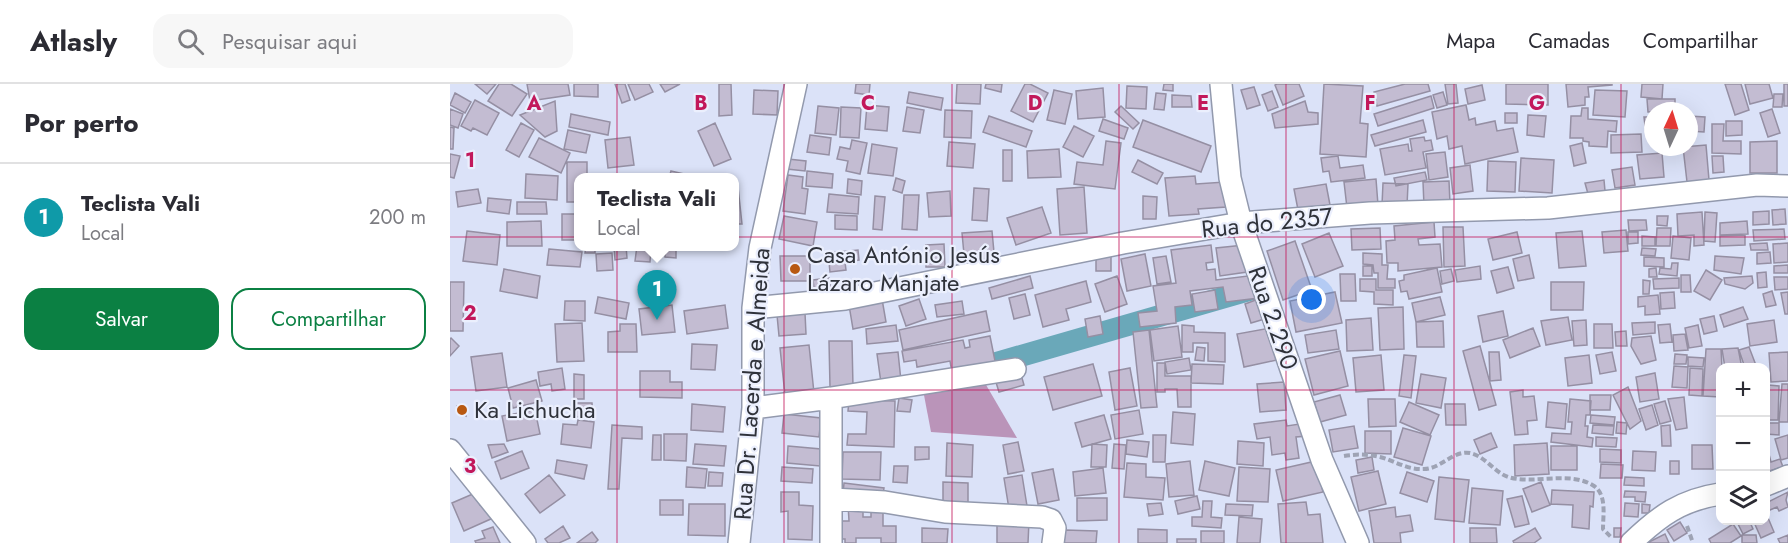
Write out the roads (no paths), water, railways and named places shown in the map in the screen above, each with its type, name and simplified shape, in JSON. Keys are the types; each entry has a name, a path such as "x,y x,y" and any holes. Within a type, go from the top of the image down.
{"street":[{"name":"Rua Dr. Lacerda e Almeida","path":"739,543 753,408 753,308 760,248 796,84"},
{"name":"Rua 2.290","path":"1221,84 1230,178 1241,223 1322,460 1359,543"},
{"name":"Rua do 2357","path":"753,308 845,299 1123,243 1241,223 1370,213 1548,208 1757,185 1788,186"},
{"path":"753,408 1015,369"},
{"path":"831,398 831,543"},
{"path":"450,450 525,543"},
{"path":"1770,483 1788,476"},
{"path":"1624,541 1669,510 1703,497 1716,495"},
{"path":"832,499 885,502 945,512 1042,517 1051,520 1055,528 1053,543"}],"waterway":[{"path":"979,368 1253,289"}],"place":[{"name":"Casa António Jesús Lázaro Manjate","path":"795,269"},
{"name":"Teclista Vali","path":"657,320"},
{"name":"Ka Lichucha","path":"462,410"}]}
